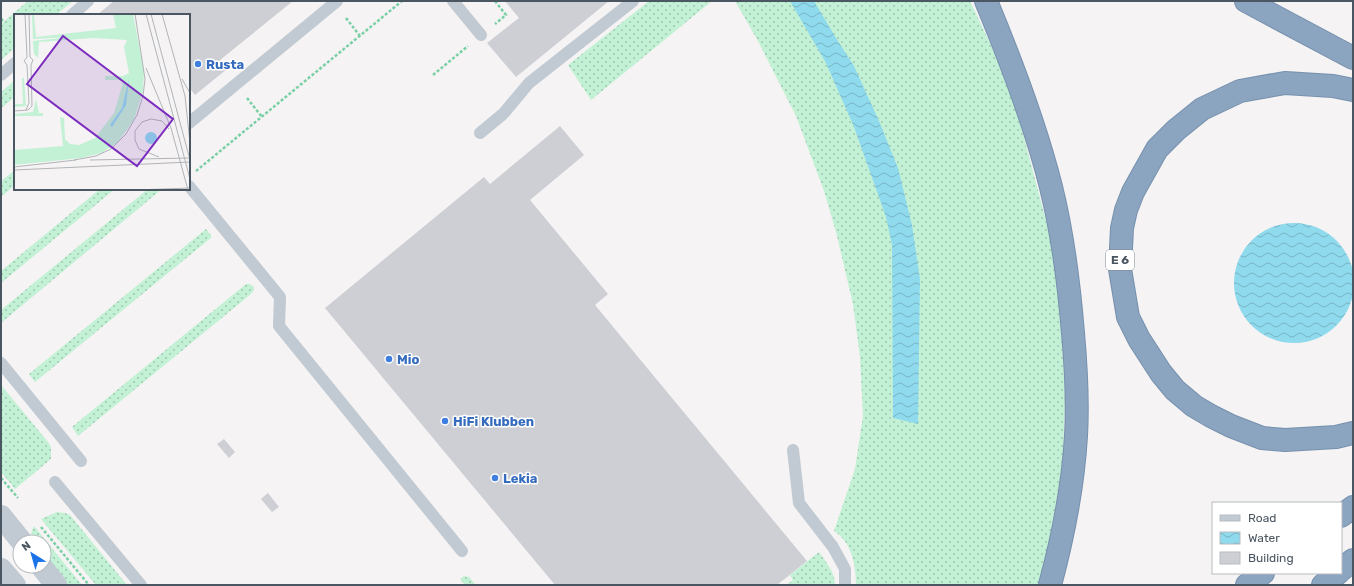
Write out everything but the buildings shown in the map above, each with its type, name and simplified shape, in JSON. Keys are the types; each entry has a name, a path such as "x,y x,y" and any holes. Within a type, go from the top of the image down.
{"highway":[{"path":"986,1 1005,47 1029,114 1051,186 1060,228 1071,301 1076,368 1076,436 1068,499 1056,564 1050,585"},
{"path":"1246,1 1353,58"},
{"name":"E 6","path":"1353,90 1333,86 1285,83 1240,91 1202,109 1176,130 1157,149 1140,178 1126,210 1122,228 1120,269 1128,317 1139,339 1161,373 1175,390 1194,406 1231,426 1262,438 1285,440 1336,437 1353,433"},
{"path":"1342,515 1353,507"},
{"path":"1342,569 1353,560"},
{"path":"1247,585 1262,574"},
{"path":"1323,585 1337,574"}],"street":[{"path":"1,516 16,534"},
{"path":"1,569 15,585"},
{"path":"47,574 56,585"}],"lane":[{"path":"73,14 88,1"},
{"path":"190,122 337,1"},
{"path":"453,1 481,35"},
{"path":"480,133 503,114 529,83 633,1"},
{"path":"1,75 14,64"},
{"path":"190,187 280,297 279,326 462,552"},
{"path":"1,363 81,461"},
{"path":"793,450 799,503 833,547 845,569 845,585"},
{"path":"55,482 140,585"}],"path":[{"path":"195,171 402,1"},
{"path":"433,75 506,15 495,1"},
{"path":"1,478 20,501"},
{"path":"39,525 89,585"}],"green space":[{"path":"28,1 73,1 57,14 14,14 14,49 1,60 1,24"},
{"path":"649,1 712,1 591,100 568,65"},
{"path":"735,1 970,1 997,58 1019,119 1052,243 1059,288 1065,396 1063,460 1053,525 1039,585 856,585 852,555 845,541 834,531 855,469 863,416 860,357 853,304 836,232 824,191 796,116 758,41"},
{"path":"14,81 14,98 1,108 1,92"},
{"path":"14,171 14,186 1,197 1,181"},
{"path":"99,190 114,190 1,283 1,271"},
{"path":"147,190 161,190 1,323 1,310"},
{"path":"206,229 212,237 35,382 29,374"},
{"path":"246,284 250,284 254,287 251,294 78,436 72,427"},
{"path":"1,385 51,447 51,459 15,489 1,472"},
{"path":"57,512 70,515 127,585 96,585 41,519"},
{"path":"34,526 41,534 31,534"},
{"path":"52,548 82,585 67,585 52,567"},
{"path":"819,552 832,571 835,585 786,585 793,580 790,575"},
{"path":"464,576 469,577 476,585 465,585 460,579"}],"water":[{"path":"790,1 814,1 854,66 898,168 912,225 920,279 918,424 893,418 892,245 886,217 854,127 826,63"},
{"path":"1294,223 1306,224 1317,228 1327,233 1336,241 1344,250 1349,260 1353,271 1353,295 1349,306 1344,316 1336,325 1327,333 1317,338 1306,342 1294,343 1282,342 1271,338 1261,333 1252,325 1244,316 1239,306 1235,295 1234,283 1235,271 1239,260 1244,250 1252,241 1261,233 1271,228 1282,224"}],"place":[{"name":"Rusta","path":"198,64"},
{"name":"Mio","path":"389,359"},
{"name":"HiFi Klubben","path":"445,421"},
{"name":"Lekia","path":"495,478"}]}
